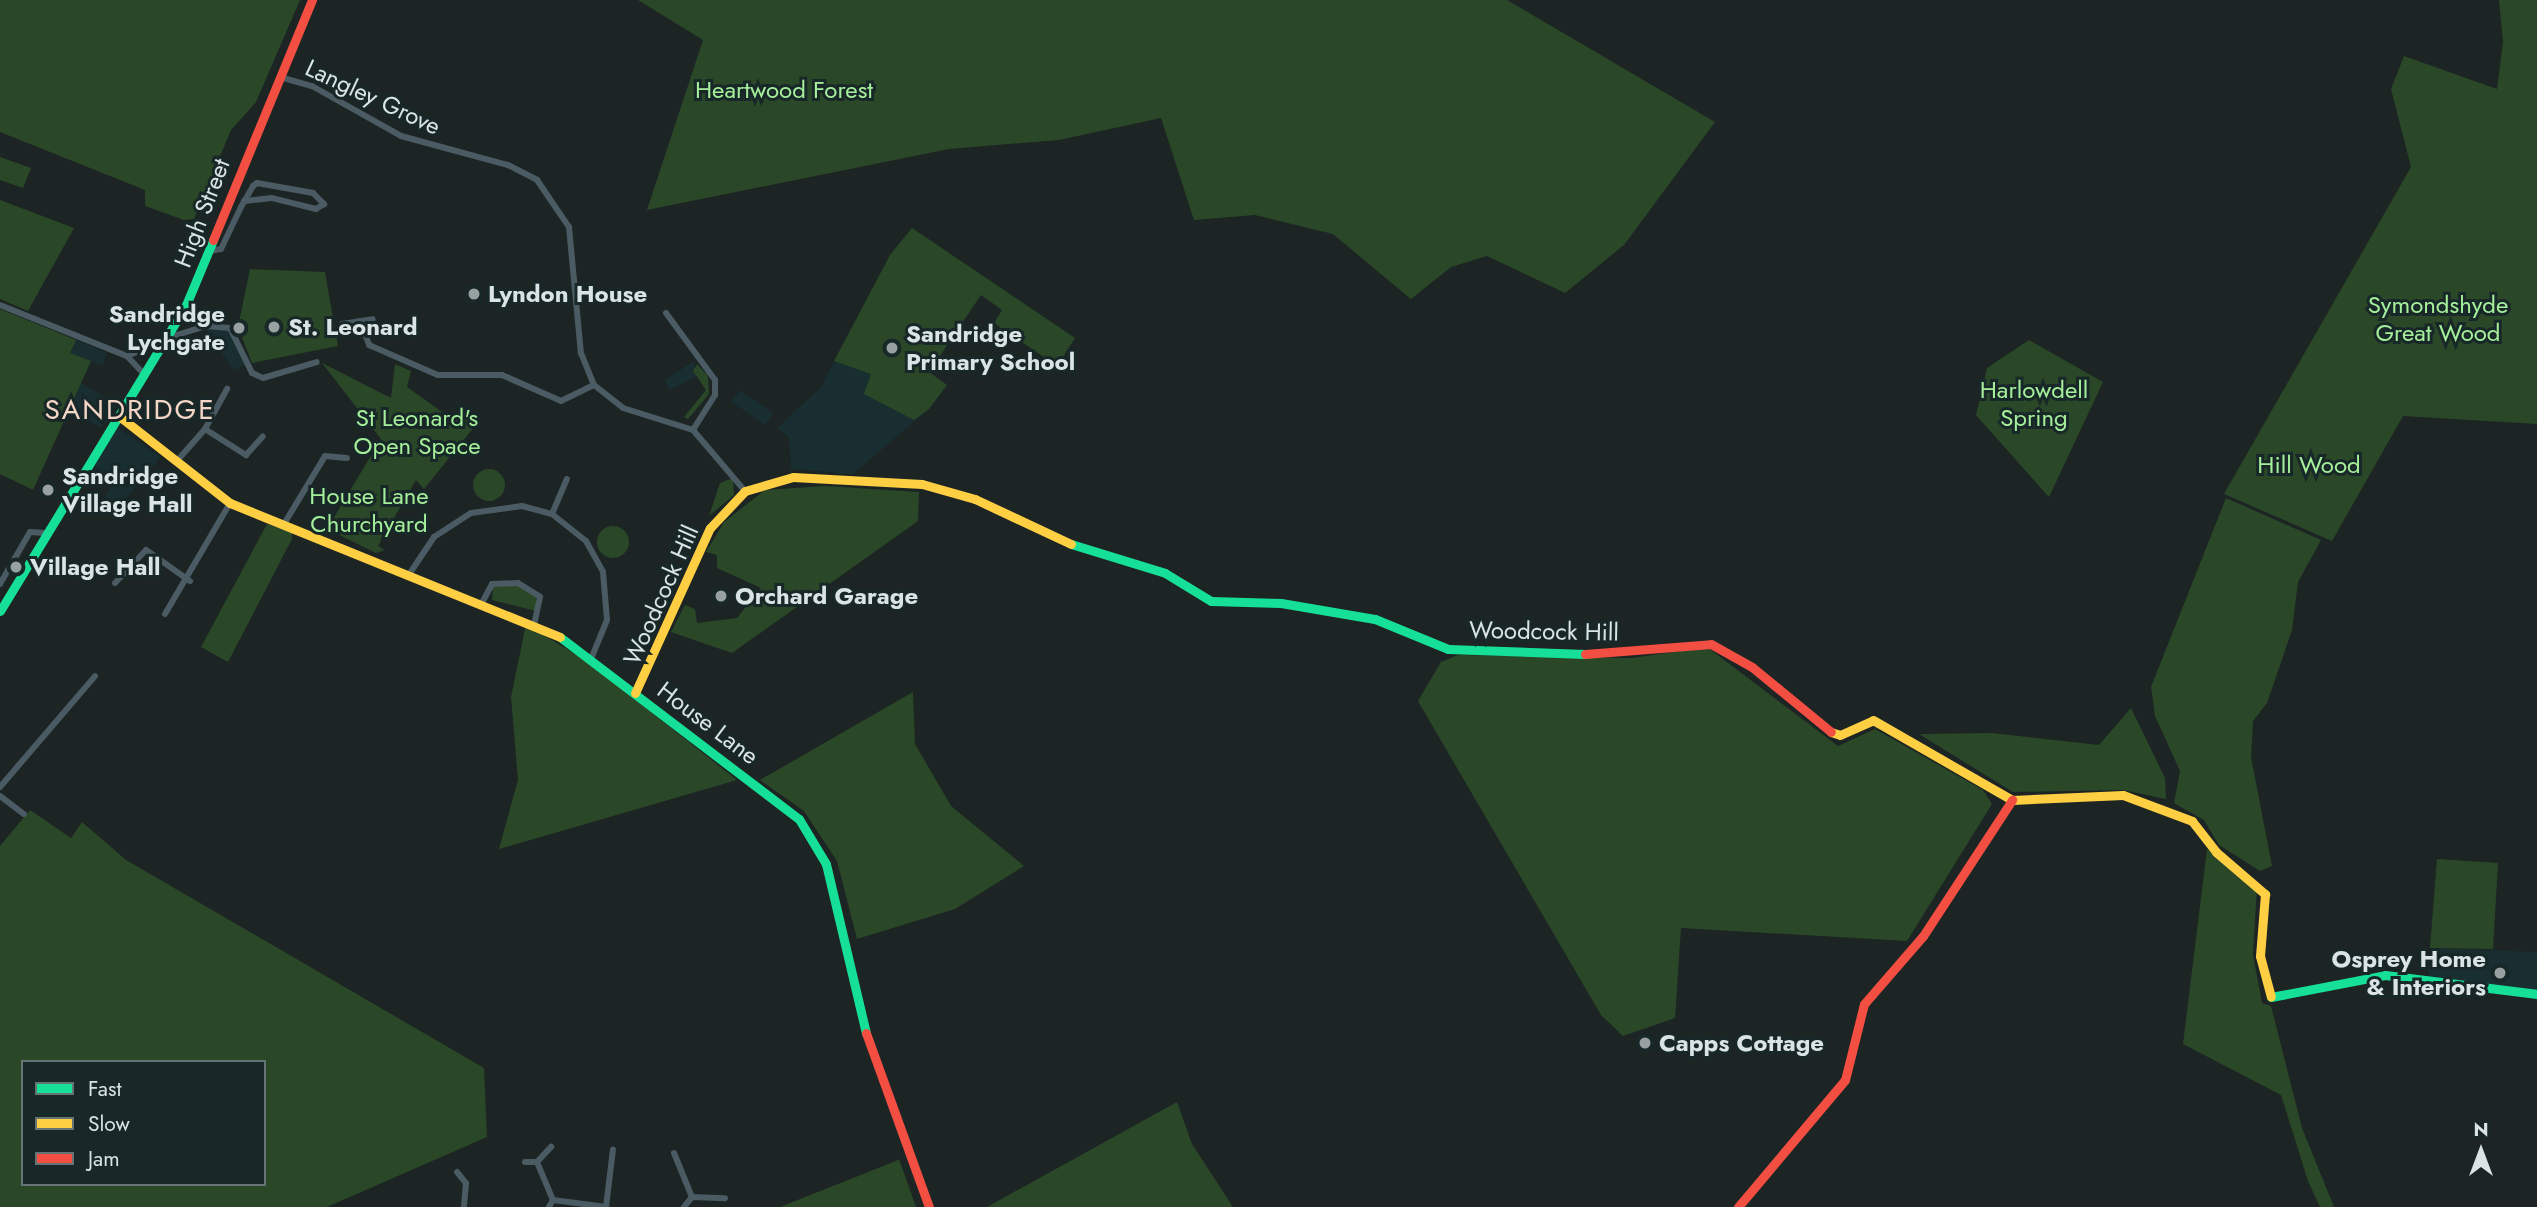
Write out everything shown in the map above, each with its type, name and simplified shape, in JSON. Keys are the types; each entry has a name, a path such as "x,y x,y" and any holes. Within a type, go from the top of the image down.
{"street":[{"name":"High Street","path":"0,611 186,304 312,0"},
{"name":"Langley Grove","path":"280,77 312,86 401,136 508,165 543,186 569,227 581,353 594,385 623,408 694,430"},
{"path":"209,251 221,249 244,201 263,182 313,193 324,204 316,209 272,198 244,201"},
{"path":"186,304 206,326"},
{"path":"0,305 127,356 144,373"},
{"path":"666,313 716,380 715,396 694,430 745,491"},
{"path":"341,324 373,319"},
{"path":"359,321 369,345 438,375 502,375 561,401 594,385"},
{"path":"127,356 165,339 206,326 230,328 259,377 278,377 317,362"},
{"path":"176,461 205,429 227,389"},
{"name":"House Lane","path":"119,415 230,503 535,621 591,659 784,804 809,831 826,864 881,1092 913,1155 929,1207"},
{"path":"205,429 246,455 263,436"},
{"path":"284,524 325,456 347,458"},
{"name":"Woodcock Hill","path":"635,693 710,528 745,491 793,477 926,485 975,499 1101,558 1165,573 1211,601 1281,603 1375,618 1448,649 1594,654 1702,641 1752,667 1825,730 1840,735 1873,720 2012,800"},
{"path":"552,514 567,479"},
{"path":"165,614 190,581 230,503"},
{"path":"410,573 434,537 471,513 522,506 552,514 586,541 603,572 607,620 591,659"},
{"path":"0,584 35,528 45,533"},
{"path":"115,583 146,550 190,581"},
{"path":"483,601 492,584 518,583 540,597 535,621"},
{"path":"0,787 94,676"},
{"path":"1738,1207 1845,1080 1864,1004 1923,936 2012,800 2123,795 2151,801 2200,826 2216,852 2265,894 2260,957 2270,997 2385,975 2537,994"},
{"path":"0,796 24,814"},
{"path":"525,1162 537,1162 551,1147"},
{"path":"553,1200 606,1207 612,1149"},
{"path":"674,1153 692,1197"},
{"path":"537,1162 553,1200"},
{"path":"457,1172 466,1183 464,1207"},
{"path":"692,1197 725,1198"},
{"path":"684,1207 692,1197"},
{"path":"549,1207 553,1200"}],"shaded area":[{"name":"Sandridge Primary School","path":"912,228 981,295 929,372 947,385 929,409 853,474 791,469 789,437 777,428 821,387 890,255"},
{"path":"206,329 230,331 245,365 233,370"},
{"path":"76,340 107,353 103,366 70,353"},
{"path":"694,361 697,376 670,390 665,380"},
{"path":"81,383 117,404 102,428 68,412"},
{"path":"740,390 773,413 765,425 731,402"},
{"path":"117,427 161,457 115,511 103,500 114,480 93,465"},
{"path":"2430,948 2537,952 2537,991 2428,976"}],"green space":[{"path":"0,0 300,0 256,102 231,130 194,219 184,220 145,206 145,190 0,132"},
{"name":"Heartwood Forest","path":"638,0 1507,0 1715,122 1624,245 1565,293 1487,256 1451,267 1411,299 1333,234 1255,215 1194,220 1161,118 1059,140 949,149 647,210 703,40"},
{"name":"Symondshyde Great Wood","path":"2499,0 2537,0 2537,424 2403,416 2332,541 2224,494 2411,167 2391,89 2404,56 2497,89 2503,42"},
{"path":"0,157 31,168 23,188 0,180"},
{"path":"0,200 74,228 28,311 0,299"},
{"name":"Sandridge Primary School","path":"912,228 1075,338 1057,366 994,323 1002,310 981,295 929,372 947,385 929,409 914,420 864,394 871,374 834,361 890,255"},
{"path":"250,269 325,272 338,346 252,363 238,327"},
{"path":"0,309 76,340 70,353 91,361 33,490 0,474"},
{"name":"Harlowdell Spring","path":"2029,340 2103,382 2049,497 1976,415 1987,368"},
{"path":"322,363 391,398 395,364 411,371 407,387 445,414 479,421 424,489 416,480 378,546 385,550 376,553 327,529 381,439"},
{"path":"697,364 708,376 709,394 688,419 684,417 706,390 693,371"},
{"path":"489,469 500,474 505,485 500,496 489,501 478,496 473,485 478,474"},
{"path":"733,478 734,495 709,516 720,483"},
{"path":"825,486 919,492 918,521 732,653 671,632 685,605 695,609 697,623 737,618 761,588 717,568 717,555 706,552 724,522 765,490"},
{"path":"2226,498 2321,540 2298,582 2292,630 2267,703 2253,721 2251,757 2272,866 2260,871 2219,845 2204,820 2174,803 2180,771 2155,716 2151,687"},
{"path":"267,524 292,532 292,539 228,662 201,647"},
{"path":"613,526 624,531 629,542 624,553 613,558 602,553 597,542 602,531"},
{"path":"493,586 518,586 536,596 536,611 492,600"},
{"path":"526,624 586,661 737,780 499,849 518,780 511,697"},
{"path":"1707,647 1838,746 1875,729 1983,790 1992,804 1907,941 1681,928 1675,1018 1623,1036 1601,1015 1418,701 1441,662 1458,655 1632,658"},
{"path":"913,692 915,744 951,806 1024,866 955,909 857,939 837,861 804,811 760,780"},
{"path":"2131,708 2165,778 2166,799 2123,790 2013,792 1919,734 1992,733 2099,745"},
{"path":"30,810 71,838 82,822 126,860 484,1068 487,1137 327,1207 0,1207 0,846"},
{"path":"2207,849 2257,887 2253,955 2262,1003 2271,1006 2302,1128 2334,1207 2320,1207 2308,1181 2281,1095 2183,1044"},
{"path":"2437,859 2498,863 2493,949 2430,948"},
{"path":"1177,1102 1192,1144 1233,1207 987,1207"},
{"path":"899,1159 916,1207 780,1207 896,1161"}],"traffic: fast":[{"path":"0,611 186,305 213,240"},
{"path":"1071,544 1165,573 1211,601 1281,603 1375,619 1448,649 1585,654"},
{"path":"560,637 799,819 826,864 866,1033"},
{"path":"2271,997 2385,975 2537,994"}],"traffic: slow":[{"path":"119,416 230,503 560,637"},
{"path":"635,693 710,528 745,491 793,477 922,484 975,499 1071,544"},
{"path":"1831,732 1840,735 1873,720 2012,800 2123,795 2192,821 2216,852 2265,894 2260,956 2271,997"}],"traffic: jam":[{"path":"213,240 312,0"},
{"path":"1585,654 1711,644 1752,667 1831,732"},
{"path":"1738,1207 1845,1080 1864,1004 1923,936 2012,800"},
{"path":"866,1033 929,1207"}],"place":[{"name":"Lyndon House","path":"474,294"},
{"name":"St. Leonard","path":"274,327"},
{"name":"Sandridge Lychgate","path":"239,328"},
{"name":"Sandridge Primary School","path":"892,348"},
{"name":"Sandridge Village Hall","path":"48,490"},
{"name":"Village Hall","path":"16,567"},
{"name":"Orchard Garage","path":"721,596"},
{"name":"Osprey Home & Interiors","path":"2500,973"},
{"name":"Capps Cottage","path":"1645,1043"}],"district":[{"name":"SANDRIDGE","path":"130,410"}],"park label":[{"name":"St Leonard's Open Space","path":"417,432"},
{"name":"Hill Wood","path":"2309,465"},
{"name":"House Lane Churchyard","path":"369,510"}]}
